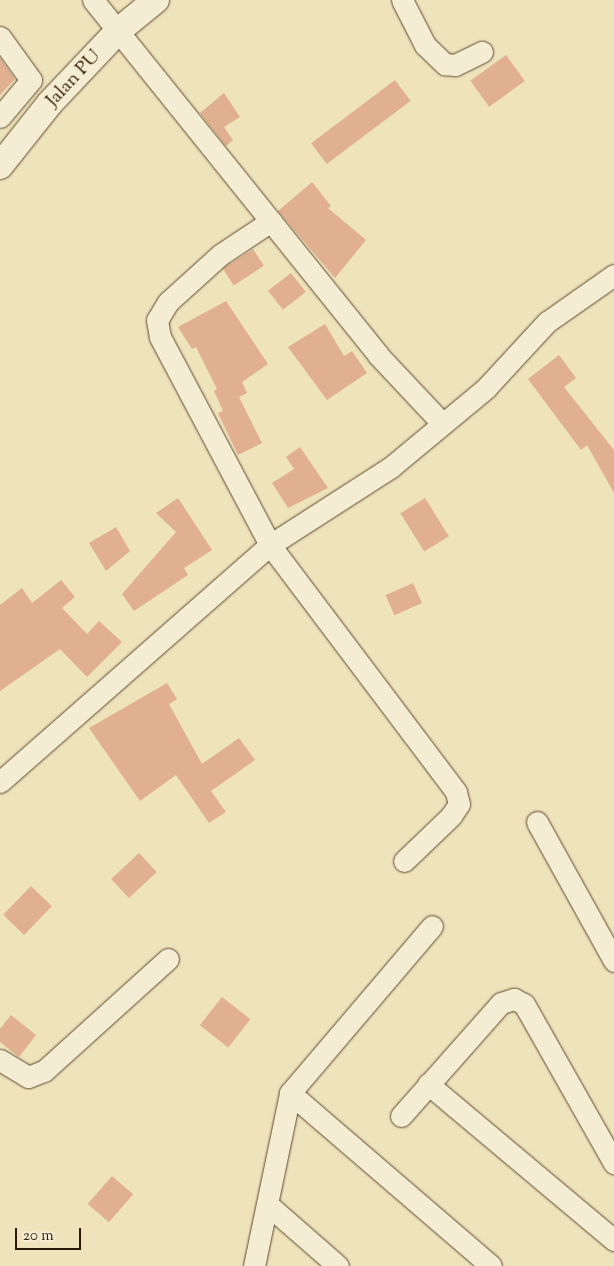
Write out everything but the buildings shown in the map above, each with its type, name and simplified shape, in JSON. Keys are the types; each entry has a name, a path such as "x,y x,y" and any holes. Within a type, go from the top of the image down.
{"street":[{"path":"93,0 378,354 441,422"},
{"name":"Jalan PU","path":"0,166 50,103 118,31 156,0"},
{"path":"402,0 425,45 444,64 455,65 482,52"},
{"path":"0,37 31,80 0,117"},
{"path":"271,221 220,255 168,302 157,320 160,337 270,545 456,792 458,804 451,816 404,861"},
{"path":"0,782 270,545 392,467 441,422 486,388 519,347 553,317 614,275"},
{"path":"537,822 614,961"},
{"path":"254,1266 290,1093 432,926"},
{"path":"0,1060 28,1077 44,1070 168,959"},
{"path":"401,1116 501,1003 520,1001 614,1163"},
{"path":"428,1084 614,1240"},
{"path":"290,1093 491,1266"},
{"path":"267,1204 338,1266"}]}
